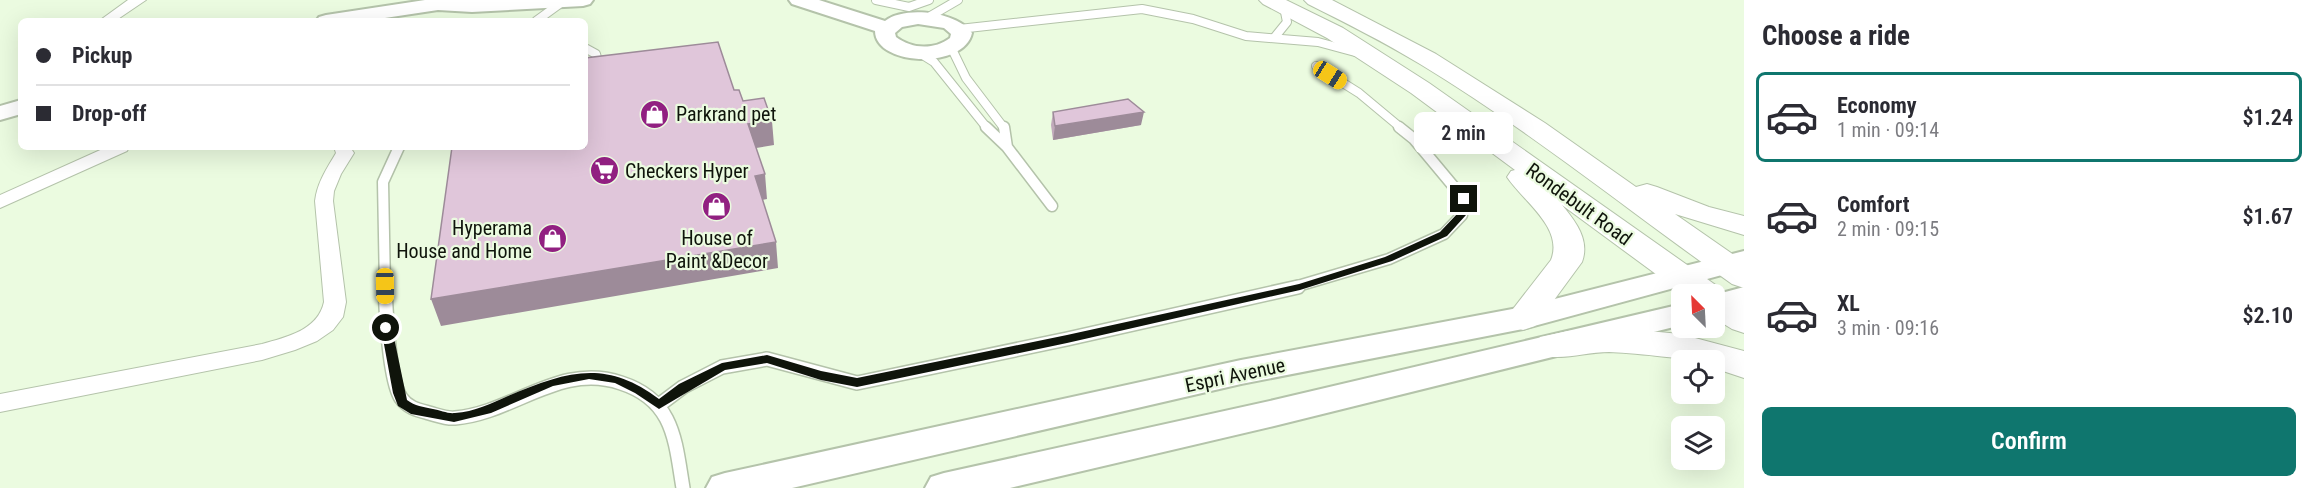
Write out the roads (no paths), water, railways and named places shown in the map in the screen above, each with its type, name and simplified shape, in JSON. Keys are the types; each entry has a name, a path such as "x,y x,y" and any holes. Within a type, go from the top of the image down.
{"main road":[{"name":"Rondebult Road","path":"1315,0 1418,53 1738,267"},
{"name":"Rondebult Road","path":"1277,3 1335,33 1375,58 1694,284"},
{"path":"1528,126 1638,189 1698,213 1744,226"},
{"path":"1485,136 1560,222 1568,237 1570,249 1568,261 1523,318"},
{"path":"1553,346 1611,339 1649,342 1688,349 1744,365"}],"street":[{"path":"110,18 139,0"},
{"path":"439,4 461,0"},
{"path":"341,18 412,4 472,6 583,0"},
{"path":"799,0 894,24"},
{"path":"831,0 886,18 894,24"},
{"path":"928,9 950,23 955,38 936,51 918,52 901,49 889,43 884,36 894,24 928,9"},
{"path":"0,113 18,108"},
{"path":"0,202 114,150"},
{"path":"0,403 262,352 309,336 325,326 332,317 335,302 325,191 345,153 344,150"},
{"name":"Espri Avenue","path":"1725,287 1738,267"},
{"name":"Espri Avenue","path":"725,488 1241,372 1523,318 1671,304"},
{"path":"944,488 1274,413 1671,317"}],"lane":[{"path":"540,18 565,0"},
{"path":"876,0 911,9 928,9 958,0"},
{"path":"1274,38 1287,22 1277,3"},
{"path":"1008,147 1003,125 953,58 955,38 1142,9 1193,19 1246,36 1318,42 1375,58"},
{"path":"588,50 596,54 598,61"},
{"path":"918,52 934,62 986,127 1008,147 1052,206"},
{"path":"659,405 683,387 722,367 767,359 857,383 1067,339 1300,286 1389,259 1444,234 1462,215 1464,199 1414,139 1359,93 1316,66"},
{"path":"398,150 383,182 386,328 398,393 403,402 411,409 454,418 487,410 551,382 589,375 617,380 639,390 659,405 665,415 675,448 683,488"}],"place":[{"name":"Parkrand pet","path":"655,114"},
{"name":"Checkers Hyper","path":"604,171"},
{"name":"House of Paint &Decor","path":"717,207"},
{"name":"Hyperama House and Home","path":"553,239"}]}
